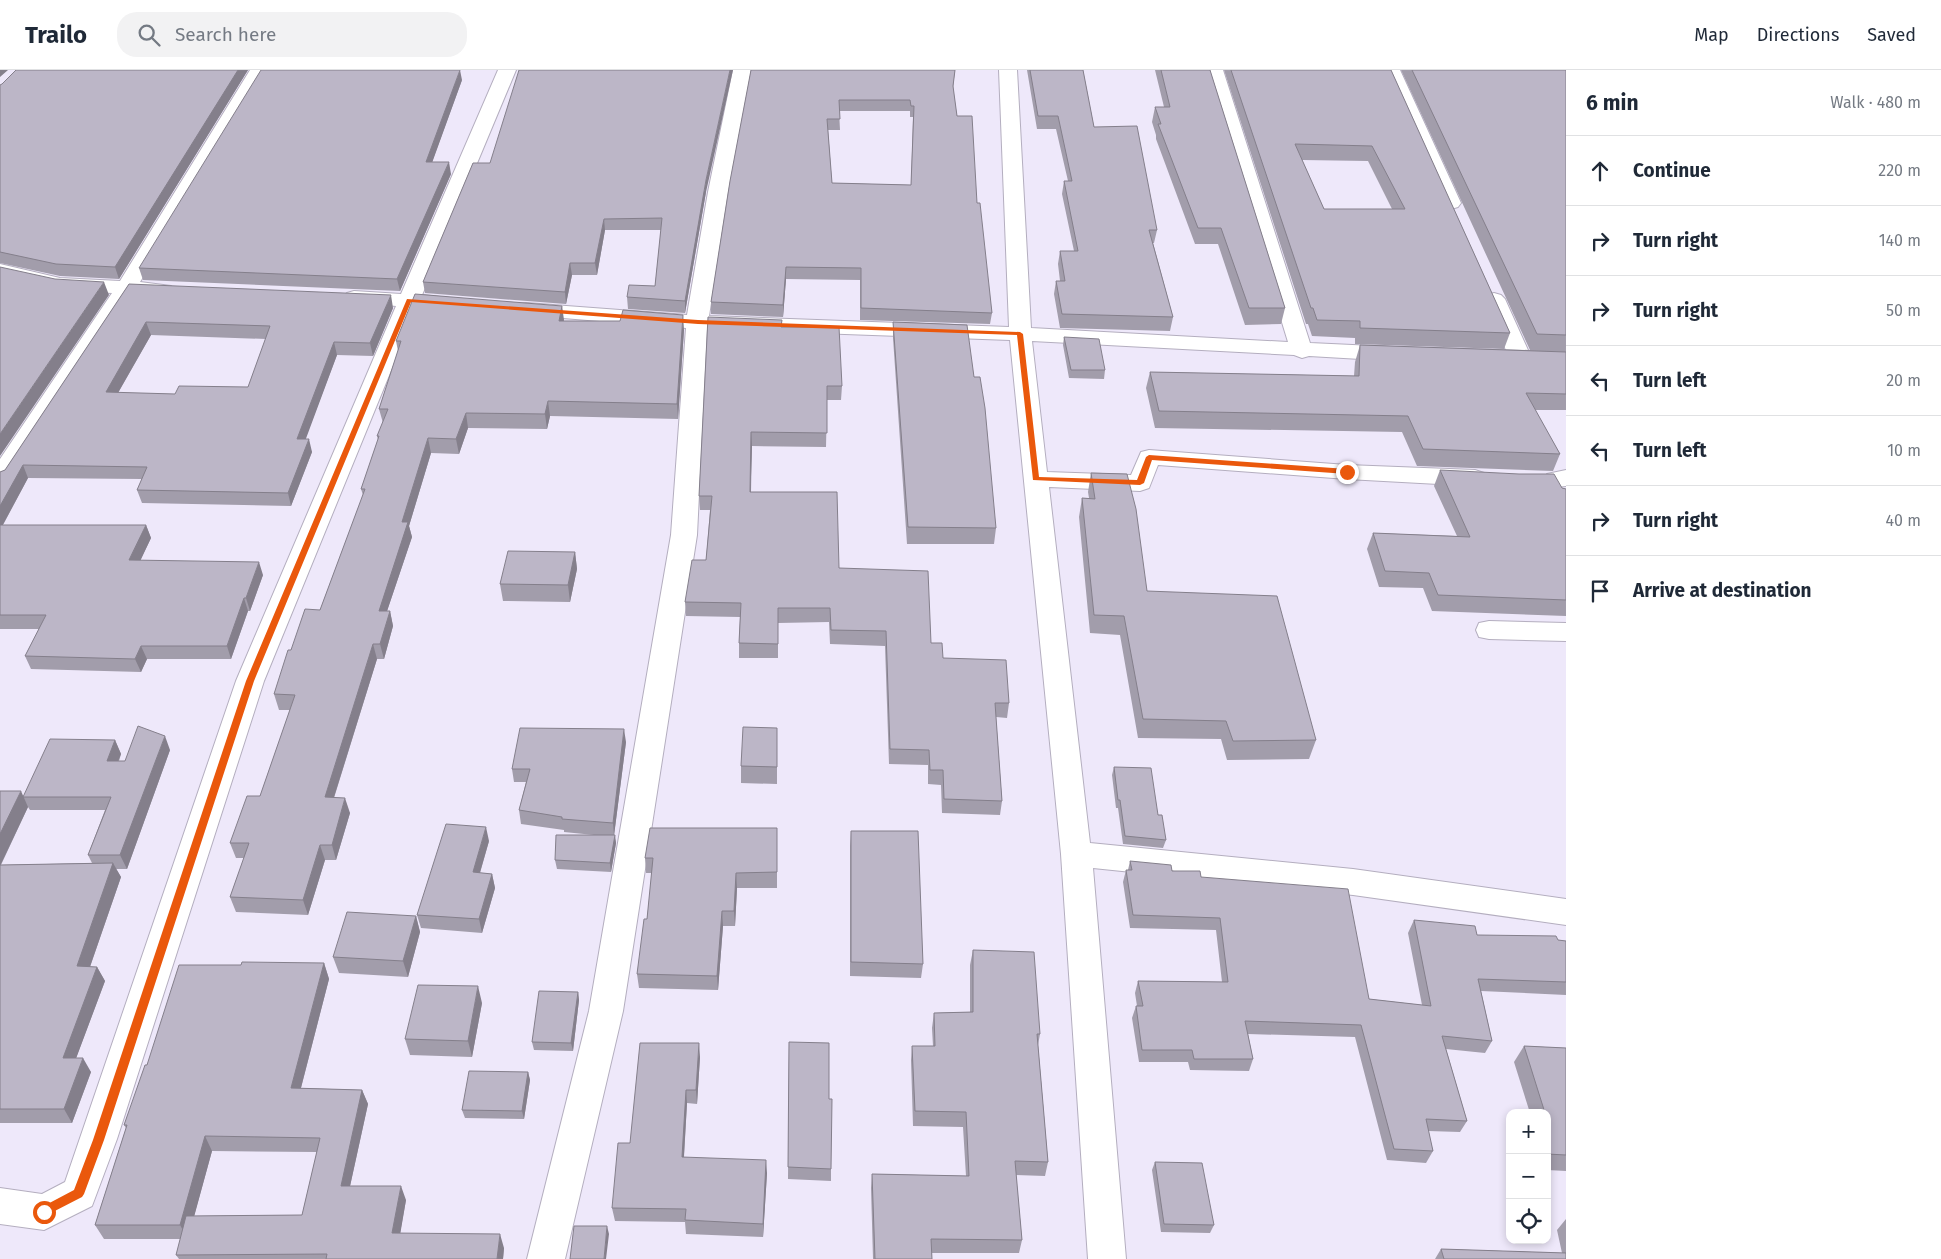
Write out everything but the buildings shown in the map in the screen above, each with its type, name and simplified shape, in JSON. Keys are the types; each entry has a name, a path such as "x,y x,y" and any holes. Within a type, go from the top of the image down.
{"street":[{"path":"0,476 126,288 259,70"},
{"path":"0,1206 44,1212 78,1194 99,1140 250,681 507,70"},
{"path":"546,1259 606,1011 682,544 698,322 718,192 742,70"},
{"path":"1008,70 1020,334 1076,854 1107,1259"},
{"path":"1214,70 1302,350"},
{"path":"1391,70 1460,224"},
{"path":"0,270 60,284 180,291"},
{"path":"1485,278 1521,359"},
{"path":"330,296 468,305"},
{"path":"508,308 698,322 1020,334 1412,355"},
{"path":"1036,479 1140,483 1149,457 1347,472 1493,479"},
{"path":"1530,479 1563,485"},
{"path":"1489,630 1566,632"},
{"path":"1076,854 1353,882 1566,912"}],"route":[{"path":"44,1212 78,1194 99,1140 250,681 409,300 698,322 1020,334 1036,479 1140,483 1149,457 1347,472"}]}
